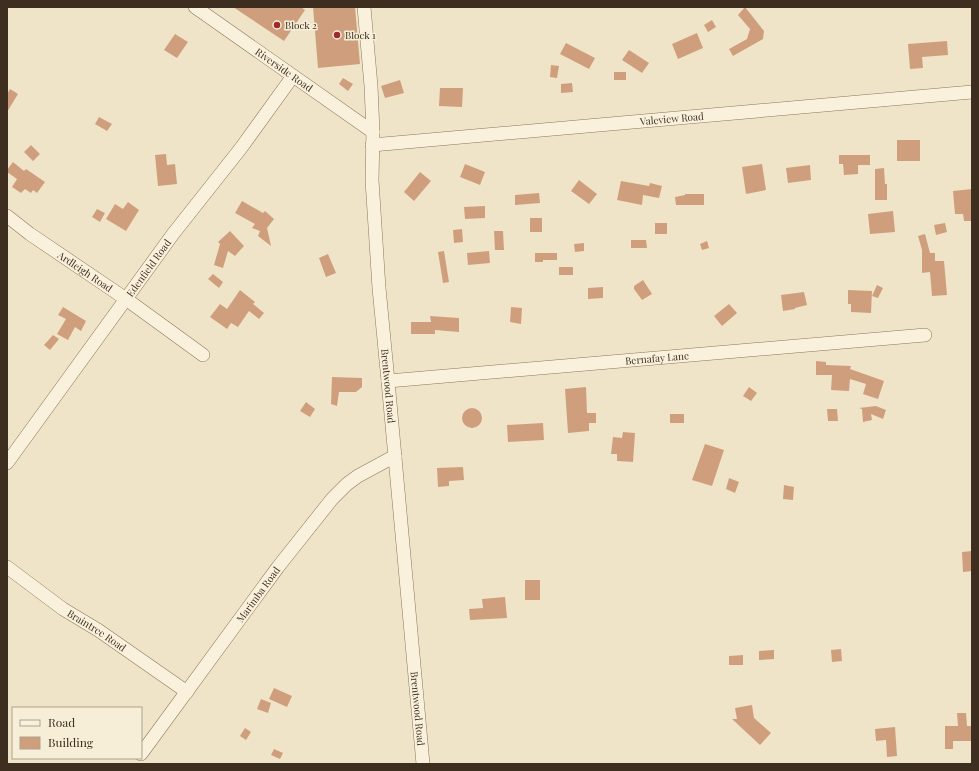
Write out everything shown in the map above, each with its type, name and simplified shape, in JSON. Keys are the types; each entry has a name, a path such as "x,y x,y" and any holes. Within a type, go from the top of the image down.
{"street":[{"name":"Riverside Road","path":"196,7 294,76 372,138"},
{"name":"Brentwood Road","path":"364,7 371,86 372,180 379,288 423,764"},
{"name":"Edenfield Road","path":"7,464 173,234 241,148 294,76"},
{"name":"Valeview Road","path":"372,138 972,92"},
{"name":"Ardleigh Road","path":"7,216 30,234 126,299 203,355"},
{"name":"Bernafay Lane","path":"388,381 925,335"},
{"name":"Marimba Road","path":"142,753 278,567 332,499 347,484 358,476 395,456"},
{"name":"Braintree Road","path":"7,567 63,609 98,630 187,692"}],"building":[{"name":"Block 2","path":"233,7 301,7 305,10 284,41"},
{"name":"Block 1","path":"313,7 355,7 360,64 318,68"},
{"path":"745,7 764,31 763,39 733,56 729,49 747,39 750,29 738,15"},
{"path":"712,20 716,27 708,32 704,25"},
{"path":"697,33 703,48 678,59 672,44"},
{"path":"175,34 188,42 177,58 164,50"},
{"path":"947,41 948,55 922,57 923,68 910,69 908,44"},
{"path":"566,43 595,58 589,69 560,54"},
{"path":"629,50 649,63 642,73 622,60"},
{"path":"551,65 559,66 557,78 550,77"},
{"path":"614,72 626,72 626,80 614,80"},
{"path":"343,78 353,84 348,91 339,84"},
{"path":"400,80 404,93 385,98 381,86"},
{"path":"572,83 573,92 561,93 561,84"},
{"path":"440,88 463,88 462,107 439,106"},
{"path":"10,89 18,94 7,112 7,94"},
{"path":"99,117 112,124 107,131 95,124"},
{"path":"897,140 920,140 920,161 897,161"},
{"path":"31,145 40,154 33,161 24,152"},
{"path":"166,154 167,165 175,164 177,184 158,186 155,155"},
{"path":"839,155 870,155 870,165 858,165 858,174 844,175 843,164 839,164"},
{"path":"13,162 24,171 26,169 45,182 37,193 33,190 31,193 25,189 21,193 12,187 17,179 7,172 7,170"},
{"path":"465,164 485,172 480,185 460,177"},
{"path":"762,164 766,190 746,194 742,167"},
{"path":"810,165 811,180 788,183 786,168"},
{"path":"884,168 885,184 887,184 887,200 875,200 875,169"},
{"path":"420,172 431,181 414,201 404,192"},
{"path":"579,180 597,194 589,204 571,191"},
{"path":"621,181 649,186 650,183 662,186 659,198 643,195 642,205 617,200"},
{"path":"972,189 972,221 964,221 963,214 955,214 953,191"},
{"path":"539,193 540,203 515,205 515,195"},
{"path":"685,194 704,194 704,205 676,205 675,197"},
{"path":"242,201 263,213 265,211 274,219 267,228 271,246 258,236 260,231 252,228 255,224 235,213"},
{"path":"128,202 139,210 126,231 106,219 115,204 123,209"},
{"path":"485,206 485,218 465,219 464,207"},
{"path":"97,209 105,213 100,222 92,217"},
{"path":"893,211 895,232 870,234 868,214"},
{"path":"530,218 542,218 542,232 530,232"},
{"path":"655,223 667,223 667,234 655,234"},
{"path":"945,223 947,232 936,235 934,225"},
{"path":"462,229 463,242 454,243 453,230"},
{"path":"230,231 244,246 235,256 228,251 223,268 214,265 220,244 218,242"},
{"path":"494,231 503,231 504,250 495,250"},
{"path":"925,234 930,253 935,253 935,261 944,261 947,295 932,296 930,272 922,273 922,250 918,236"},
{"path":"631,240 646,240 647,248 631,248"},
{"path":"707,241 709,248 702,250 700,244"},
{"path":"584,243 584,251 575,252 574,244"},
{"path":"444,251 449,282 443,283 438,252"},
{"path":"489,251 490,263 468,265 467,253"},
{"path":"535,253 557,253 557,260 543,260 543,262 535,262"},
{"path":"328,254 336,273 326,277 319,258"},
{"path":"559,267 573,267 573,275 559,275"},
{"path":"213,274 223,282 219,288 208,279"},
{"path":"643,280 652,294 642,300 634,289 634,286"},
{"path":"877,285 883,288 878,298 872,296"},
{"path":"603,287 603,298 588,299 588,288"},
{"path":"240,290 255,302 253,304 264,313 259,319 249,311 238,327 231,323 227,329 210,317 220,304 227,309"},
{"path":"848,290 872,291 871,313 851,312 851,304 848,304"},
{"path":"804,292 807,305 783,311 781,295"},
{"path":"729,304 737,313 722,326 714,316"},
{"path":"63,307 86,321 81,331 75,327 68,340 57,334 66,319 58,315"},
{"path":"511,307 522,308 521,324 510,322"},
{"path":"430,316 459,318 459,332 435,330 435,334 411,334 411,322 431,322"},
{"path":"53,335 59,339 50,350 44,345"},
{"path":"816,361 826,362 826,365 851,366 850,369 884,381 878,399 863,394 866,384 850,379 849,391 831,390 832,375 816,375"},
{"path":"332,377 362,378 362,387 356,392 339,392 337,406 331,404"},
{"path":"586,387 587,413 596,413 596,423 589,423 589,431 568,433 565,389"},
{"path":"749,387 757,393 751,401 743,396"},
{"path":"306,402 315,409 310,417 300,411"},
{"path":"876,406 886,410 883,419 871,414 872,420 863,422 862,409 859,408"},
{"path":"472,408 479,411 482,418 479,425 472,428 465,425 462,418 465,411"},
{"path":"827,409 837,409 838,421 828,421"},
{"path":"670,414 684,414 684,423 670,423"},
{"path":"543,423 544,440 508,442 507,425"},
{"path":"623,432 635,433 633,462 617,461 617,454 611,454 613,437 622,438"},
{"path":"705,444 724,450 712,486 692,480"},
{"path":"463,467 464,480 449,481 449,486 438,487 437,468"},
{"path":"729,478 739,482 735,493 726,489"},
{"path":"784,485 794,487 793,500 783,499"},
{"path":"972,551 972,571 963,572 962,552"},
{"path":"525,580 540,580 540,600 525,600"},
{"path":"505,597 507,618 470,620 469,609 483,608 482,599"},
{"path":"841,649 842,661 832,662 831,650"},
{"path":"774,650 774,659 759,660 759,651"},
{"path":"743,655 743,665 729,665 729,656"},
{"path":"274,688 292,696 287,707 269,699"},
{"path":"261,699 271,703 268,713 257,709"},
{"path":"752,705 754,718 771,733 760,745 732,719 737,719 735,708"},
{"path":"957,713 966,713 967,726 972,726 972,741 953,741 953,749 945,749 945,726 958,726"},
{"path":"895,727 897,756 887,757 886,740 876,741 875,729"},
{"path":"245,728 251,732 246,740 240,736"},
{"path":"274,749 283,753 280,759 271,755"}],"place":[{"name":"Block 2","path":"277,25"},
{"name":"Block 1","path":"337,35"}]}
